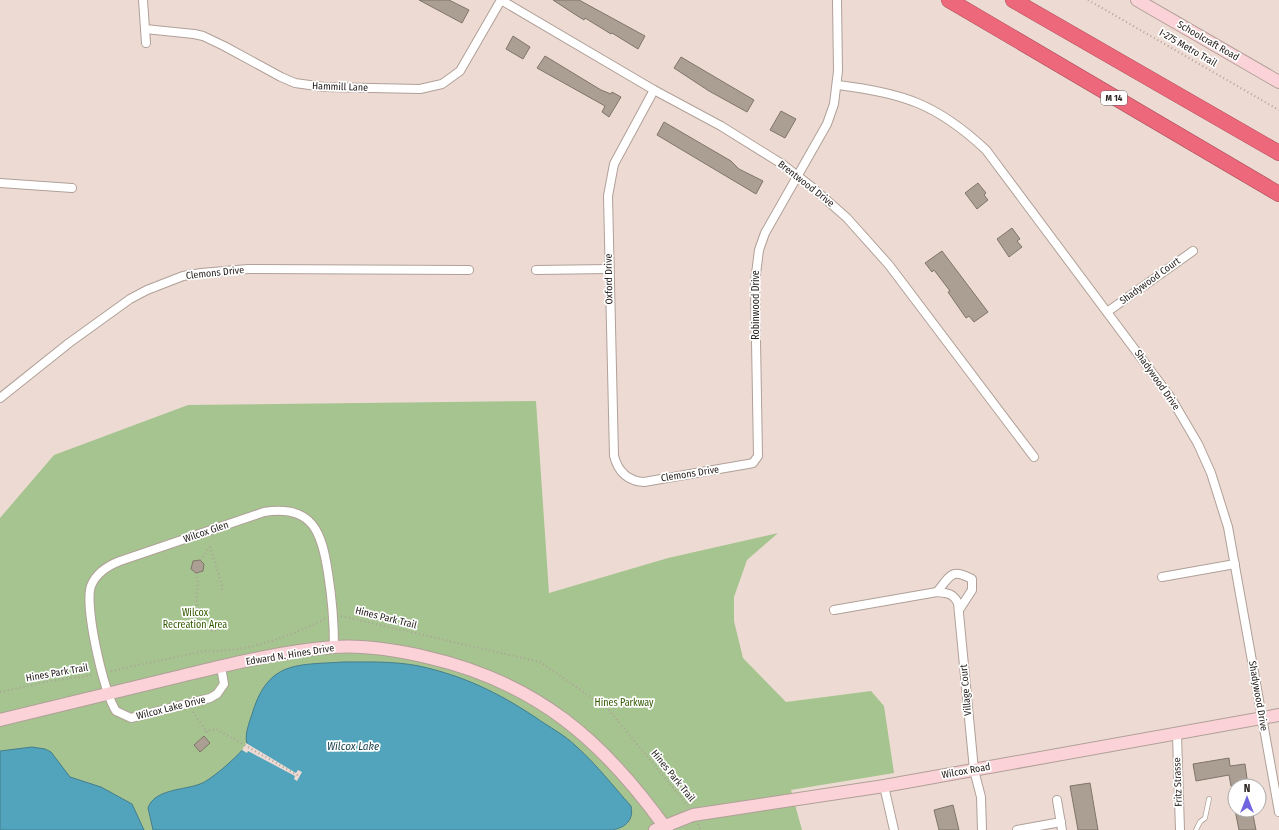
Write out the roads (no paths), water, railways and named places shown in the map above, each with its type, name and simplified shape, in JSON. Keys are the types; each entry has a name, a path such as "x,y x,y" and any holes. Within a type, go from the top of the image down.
{"highway":[{"name":"M 14","path":"949,0 1279,194"},
{"path":"1013,0 1279,153"}],"street":[{"path":"144,0 146,43"},
{"name":"Hammill Lane","path":"145,29 203,36 281,78 301,84 324,87 420,89 442,84 460,71 501,0"},
{"name":"Brentwood Drive","path":"501,0 654,90 721,126 782,164 847,218 890,265 1034,457"},
{"name":"Robinwood Drive","path":"756,460 759,452 755,290 756,263 765,233 827,124 834,104 838,85 837,0"},
{"name":"Schoolcraft Road","path":"1137,0 1279,82"},
{"name":"Shadywood Drive","path":"838,85 876,90 914,100 942,115 968,134 1000,167 1171,398 1198,444 1220,499 1235,564 1279,812"},
{"name":"Oxford Drive","path":"625,476 616,464 614,456 608,196 610,175 619,151 654,90"},
{"path":"0,183 72,188"},
{"name":"Shadywood Court","path":"1107,312 1193,250"},
{"name":"Clemons Drive","path":"0,398 69,343 130,299 147,290 183,276 248,269 469,270"},
{"path":"536,270 609,269"},
{"name":"Clemons Drive","path":"625,476 633,480 644,482 748,464 756,460"},
{"name":"Wilcox Glen","path":"107,694 89,612 91,587 101,571 120,561 264,512 288,510 300,515 315,528 321,537 326,556 334,617 334,647"},
{"path":"1162,577 1235,564"},
{"path":"937,592 951,574 960,572 972,579 972,590 959,610"},
{"name":"Village Court","path":"834,610 937,592 952,594 958,603 959,610 974,770 981,796 982,830"},
{"name":"Edward N. Hines Drive","path":"0,720 221,667 287,653 334,647 375,648 421,655 485,674 520,690 554,710 595,745 618,768 662,828"},
{"name":"Wilcox Lake Drive","path":"107,694 116,711 131,718 189,704 217,694 224,684 221,667"},
{"name":"Wilcox Road","path":"662,828 693,814 884,786 1279,716"},
{"name":"Fritz Strasse","path":"1177,735 1180,830"},
{"path":"884,786 894,830"},
{"path":"1017,830 1061,826 1057,800"}],"lane":[{"path":"1196,830 1200,822 1205,818 1209,799"}],"water":[{"name":"Wilcox Lake","path":"343,662 410,664 419,666 465,680 507,700 562,735 584,754 631,806 632,811 630,819 622,827 613,830 153,830 148,808 151,802 157,797 171,791 205,782 239,754 244,748 247,744 246,736 253,711 267,683 276,674 299,666"},
{"path":"32,747 45,749 51,752 70,777 101,787 132,804 144,830 0,830 0,751"}],"park label":[{"name":"Wilcox Recreation Area","path":"195,618"},
{"name":"Hines Parkway","path":"624,703"}]}
